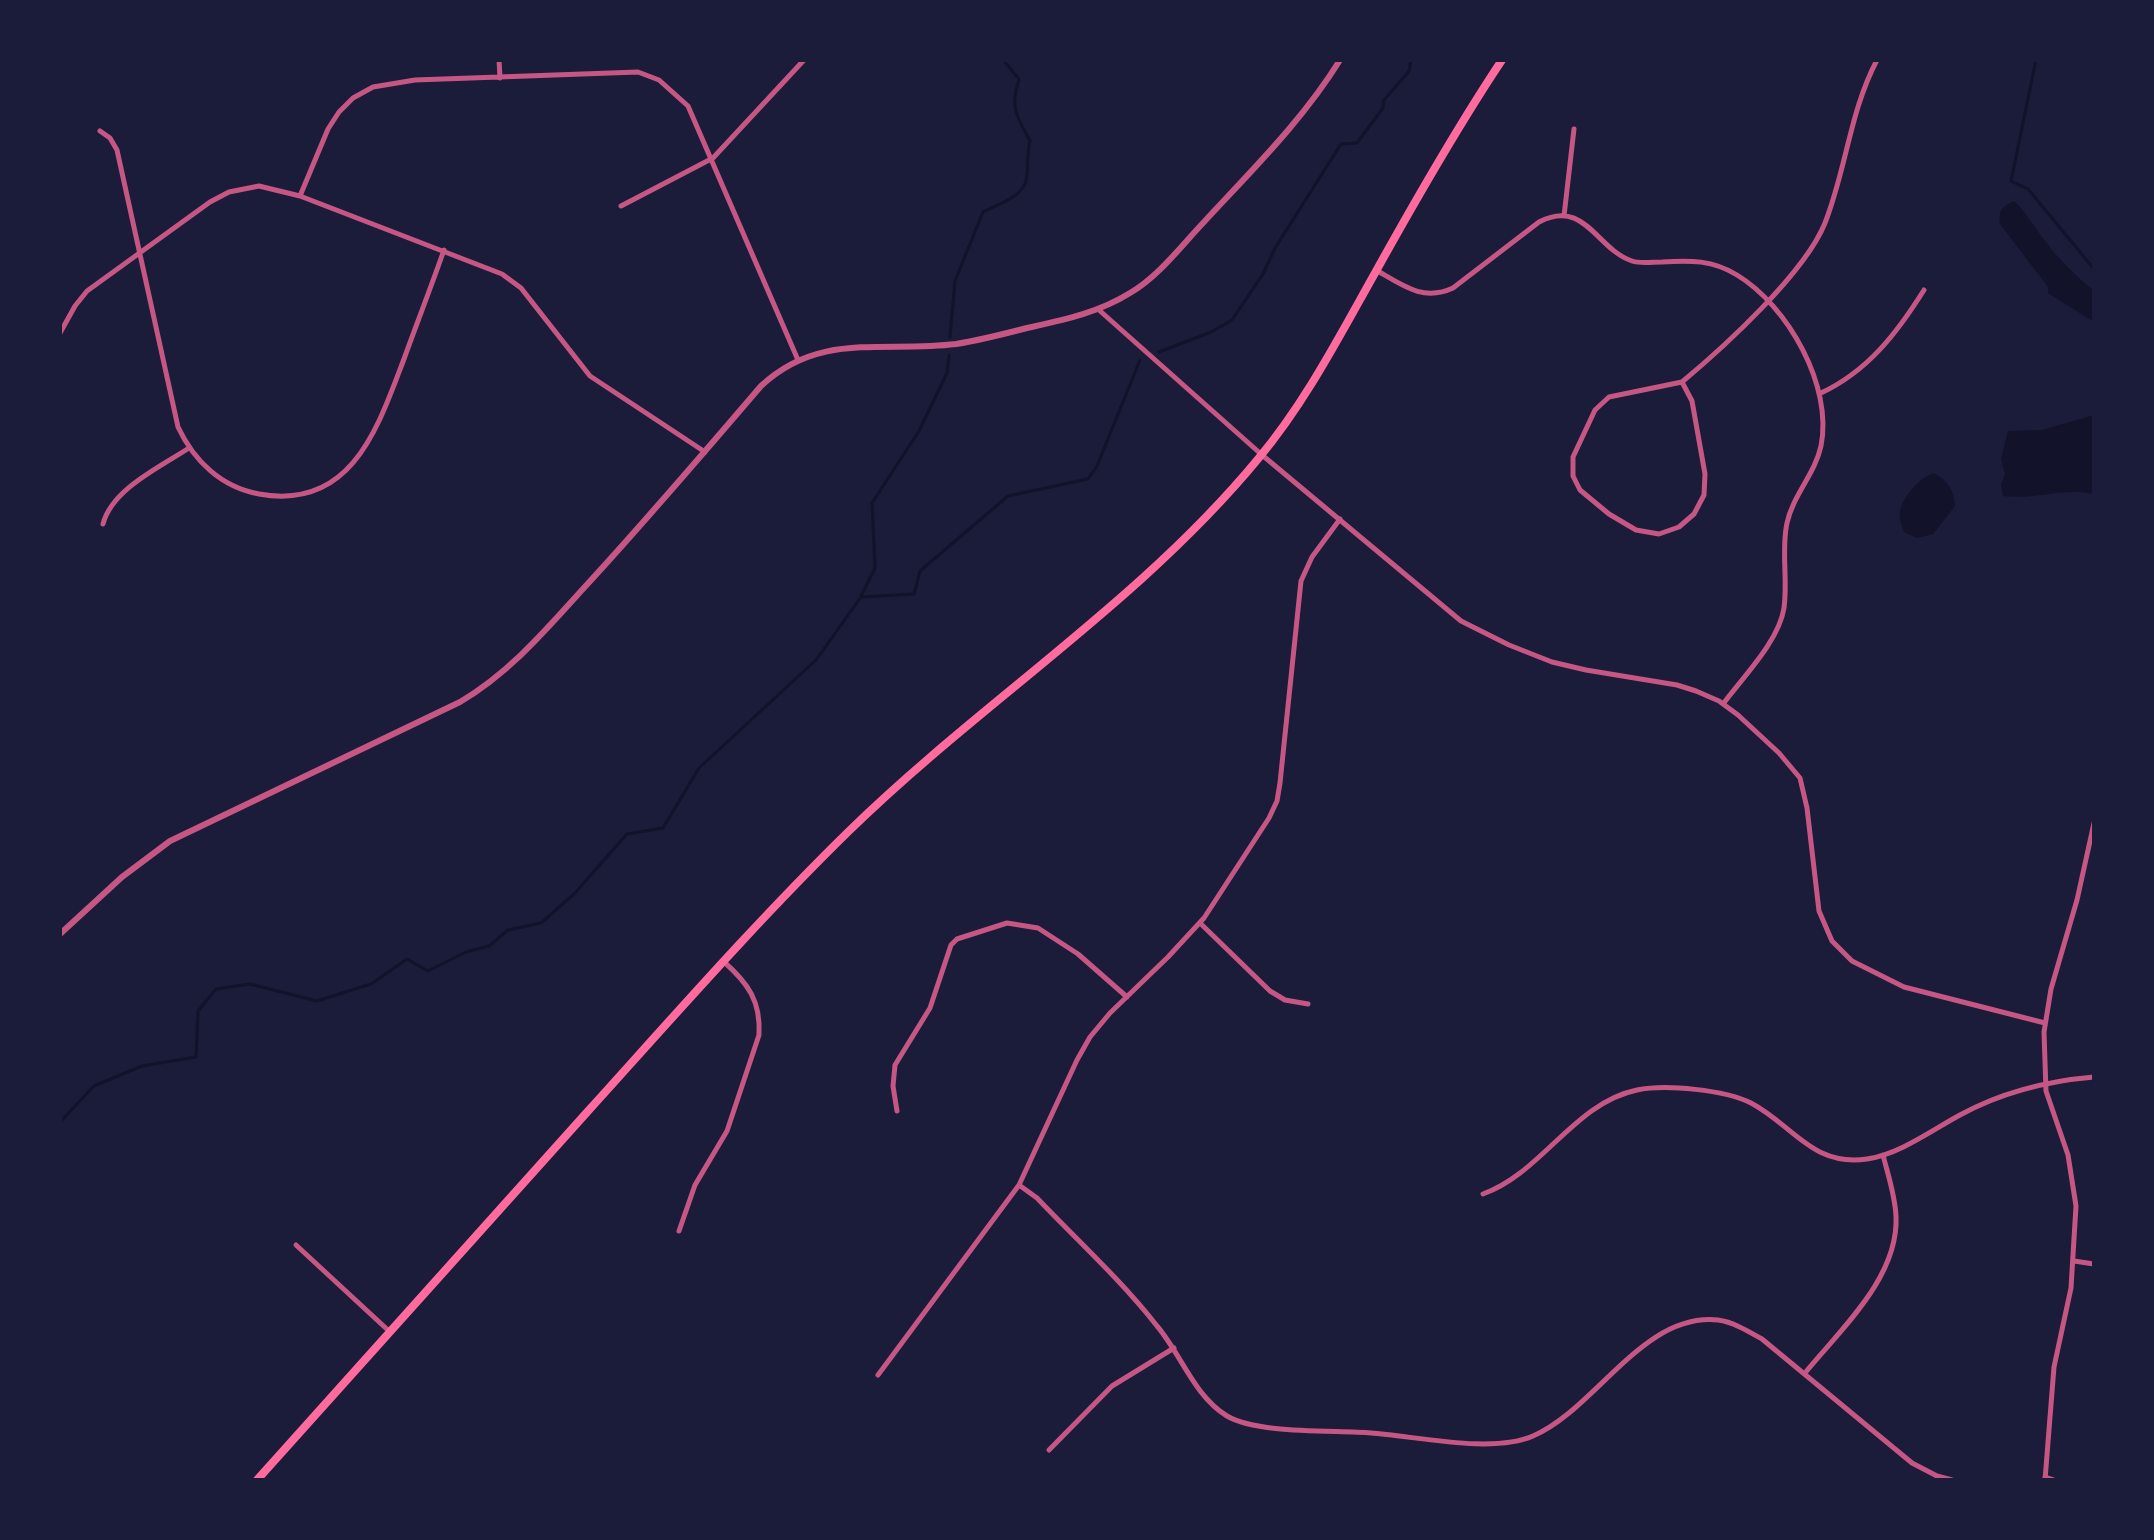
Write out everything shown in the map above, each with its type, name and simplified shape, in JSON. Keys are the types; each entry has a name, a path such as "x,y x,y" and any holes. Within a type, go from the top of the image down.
{"main road":[{"path":"257,1480 723,961 881,801 1177,548 1214,511 1262,455 1313,381 1456,131 1502,60"}],"street":[{"path":"499,60 500,78"},
{"path":"621,206 713,158 804,60"},
{"path":"60,934 122,877 168,842 460,702 494,681 528,649 761,386 780,370 827,350 976,341 1099,310 1139,287 1165,264 1312,101 1340,60"},
{"path":"1682,382 1692,401 1705,474 1704,495 1694,514 1679,527 1659,534 1636,530 1609,514 1580,490 1573,476 1573,457 1595,410 1609,397 1682,382 1768,300 1820,235 1860,101 1877,60"},
{"path":"300,196 328,129 339,112 353,98 387,83 638,72 659,80 688,106 798,360"},
{"path":"1564,216 1574,129"},
{"path":"100,131 110,138 117,150 175,416 189,448 203,466 243,490 266,496 289,496 312,491 342,474 359,458 379,425 444,250"},
{"path":"60,333 87,291 229,192 259,186 300,196 492,269 512,280 590,376 705,452"},
{"path":"1376,270 1418,293 1444,292 1539,222 1564,216 1586,224 1631,261 1710,262 1737,275 1768,300 1790,331 1821,393 1821,444 1812,473 1786,526 1783,612 1772,638 1723,704"},
{"path":"1821,393 1843,381 1883,349 1924,290"},
{"path":"1099,310 1262,455 1447,610 1477,630 1552,662 1677,685 1723,704 1779,753 1800,778 1807,808 1819,911 1826,932 1840,950 1865,969 1904,987 2045,1023"},
{"path":"103,524 106,511 117,496 189,448"},
{"path":"878,1375 1019,1185 1083,1048 1099,1025 1200,923 1263,828 1277,801 1301,581 1305,568 1340,519"},
{"path":"2054,1480 2045,1478 2054,1367 2074,1261 2075,1192 2064,1140 2045,1085 2045,1023 2094,823"},
{"path":"897,1111 893,1086 895,1065 930,1008 951,945 957,939 1007,923 1038,928 1078,954 1127,997"},
{"path":"1200,923 1270,991 1285,1000 1308,1004"},
{"path":"679,1231 695,1185 727,1131 759,1035 757,1003 745,984 723,961"},
{"path":"1483,1194 1506,1183 1604,1103 1627,1093 1651,1088 1740,1098 1758,1107 1806,1145 1829,1157 1861,1160 1883,1155 1990,1101 2019,1090 2094,1077"},
{"path":"1805,1373 1877,1283 1890,1259 1896,1214 1883,1155"},
{"path":"1019,1185 1037,1198 1147,1314 1174,1348 1202,1393 1236,1420 1269,1427 1373,1433 1452,1442 1516,1441 1544,1430 1561,1419 1647,1343 1680,1324 1714,1320 1733,1324 1762,1339 1912,1463 1952,1480"},
{"path":"296,1245 390,1332"},
{"path":"2074,1261 2094,1264"},
{"path":"1049,1450 1112,1386 1174,1348"}],"shaded area":[{"path":"2014,201 2056,255 2094,291 2094,322 2048,293 2048,287 2000,224 2002,210"},
{"path":"2094,415 2094,494 2071,492 2003,496 2001,485 2005,474 2001,459 2008,431 2042,430"},
{"path":"1934,473 1949,486 1955,506 1933,534 1917,538 1904,532 1901,506 1918,483"}],"waterway":[{"path":"950,337 955,281 983,212 1020,192 1026,181 1030,141 1016,111 1019,79 1003,60"},
{"path":"1159,352 1211,332 1232,320 1341,144 1357,143 1383,108 1384,100 1409,71 1411,60"},
{"path":"2036,60 2011,181 2028,189 2094,269"},
{"path":"861,596 875,568 872,503 919,431 947,373 949,355"},
{"path":"60,1122 94,1086 142,1066 196,1057 198,1011 216,989 250,984 317,1001 371,984 407,959 428,971 466,952 489,946 508,930 541,923 574,894 627,834 663,828 699,768 816,660 861,597 914,594 920,571 1008,496 1088,479 1097,466 1140,360"}]}
